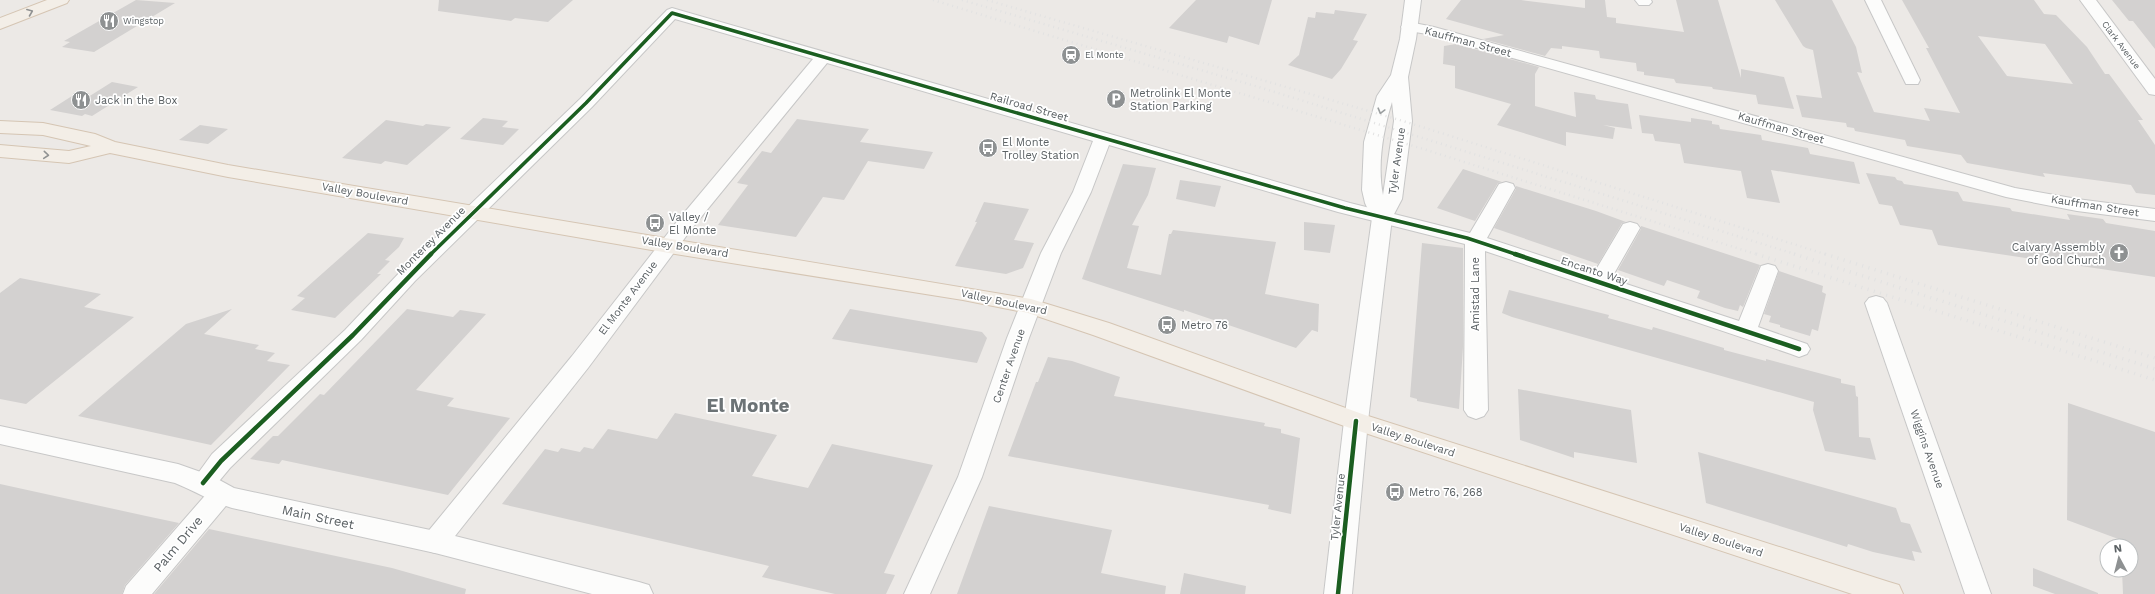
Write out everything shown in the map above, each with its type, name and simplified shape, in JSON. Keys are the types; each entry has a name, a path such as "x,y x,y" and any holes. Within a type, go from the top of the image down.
{"main road":[{"path":"0,9 24,0"},
{"path":"0,24 61,0"},
{"name":"Tyler Avenue","path":"1338,594 1356,421 1382,218 1392,199 1402,129 1399,77 1413,0"},
{"name":"Tyler Avenue","path":"1382,218 1374,200 1371,184 1372,156 1382,107 1390,86 1399,77"},
{"name":"Valley Boulevard","path":"0,127 43,129 88,138 110,147 228,171 669,246 963,293 1031,306 1101,329 1356,421 1888,594"},
{"name":"Valley Boulevard","path":"0,151 69,156 110,147"},
{"name":"Main Street","path":"0,435 178,474 232,498 435,542 639,594"}],"street":[{"path":"1873,0 1912,80"},
{"name":"Clark Avenue","path":"2088,0 2147,70 2155,90"},
{"name":"Railroad Street","path":"672,13 1382,218"},
{"name":"Monterey Avenue","path":"212,489 221,462 353,335 408,276 472,212 586,103 672,13"},
{"name":"Kauffman Street","path":"1409,27 1428,30 2013,193 2077,205 2155,215"},
{"name":"El Monte Avenue","path":"435,542 580,362 669,246 824,56"},
{"name":"Center Avenue","path":"917,594 972,470 1051,253 1082,192 1103,138"},
{"name":"Amistad Lane","path":"1476,410 1475,241 1506,188"},
{"name":"Encanto Way","path":"1382,218 1475,241 1799,349"},
{"path":"1599,282 1630,228"},
{"path":"1746,331 1768,271"},
{"name":"Wiggins Avenue","path":"1876,303 1978,594"},
{"name":"Palm Drive","path":"136,594 212,489"}],"building":[{"path":"136,0 175,3 94,52 62,47 70,42 64,41"},
{"path":"439,0 573,0 548,22 515,18 511,21 438,11"},
{"path":"1196,0 1272,0 1259,45 1229,36 1227,43 1169,28"},
{"path":"1461,0 1521,0 1585,8 1585,0 1605,0 1607,17 1616,18 1616,23 1684,32 1676,0 1718,0 1741,78 1741,69 1784,77 1794,109 1758,104 1756,95 1713,89 1712,87 1676,83 1674,79 1644,75 1644,72 1637,71 1636,63 1600,58 1599,51 1562,46 1562,49 1551,48 1545,56 1483,39 1504,35 1446,19"},
{"path":"1775,0 1832,0 1856,47 1862,73 1857,72 1874,112 1930,121 1924,108 1960,113 1926,48 1929,48 1902,0 2034,0 2044,14 2056,15 2087,47 2105,74 2109,74 2143,120 2138,120 2155,145 2155,195 2136,193 2131,185 2043,173 2045,177 1967,163 1961,155 1907,146 1905,140 1855,131 1854,128 1847,127 1846,123 1802,117 1796,95 1822,98 1813,50 1803,46","holes":["1978,36 2045,44 2073,84 2007,76"]},
{"path":"2112,0 2155,0 2155,49 2133,21 2129,21"},
{"path":"1335,10 1367,14 1353,40 1358,41 1341,69 1332,79 1288,65 1299,55 1308,17 1315,18 1316,12 1334,14"},
{"path":"1456,44 1539,67 1535,74 1535,106 1576,117 1574,92 1595,95 1596,99 1628,104 1632,129 1603,125 1615,128 1613,139 1566,132 1566,146 1497,125 1511,104 1455,88 1455,66 1443,64 1444,46"},
{"path":"112,82 138,87 92,116 85,114 82,116 50,110 72,96 85,99"},
{"path":"1639,115 1691,122 1691,118 1712,121 1712,124 1719,125 1720,129 1761,135 1762,140 1808,148 1810,154 1854,162 1860,184 1771,170 1780,203 1747,198 1741,171 1684,163 1680,144 1655,141 1653,134 1642,133"},
{"path":"483,118 508,121 502,127 519,129 503,145 460,139"},
{"path":"797,119 869,129 860,142 933,152 924,169 868,161 844,200 823,197 796,237 718,225 748,185 737,183 762,151 771,153"},
{"path":"386,120 423,126 426,124 451,127 407,165 385,161 381,164 342,158"},
{"path":"200,125 228,129 208,144 179,140"},
{"path":"1123,164 1156,168 1148,195 1132,225 1139,226 1127,268 1161,275 1169,234 1171,234 1173,230 1276,242 1265,294 1319,304 1318,332 1312,330 1296,348 1184,310 1184,312 1082,279"},
{"path":"1463,169 1502,182 1498,183 1475,221 1437,208"},
{"path":"1866,173 1895,177 1904,184 1958,192 1963,201 2010,208 2012,211 2070,220 2067,214 2103,219 2106,223 2155,231 2155,277 1938,245 1932,230 1900,225 1892,206 1879,204"},
{"path":"1180,180 1221,186 1215,207 1176,199"},
{"path":"1516,186 1626,222 1622,223 1598,264 1494,228 1516,189"},
{"path":"984,202 1029,209 1014,240 1034,243 1023,268 1006,274 955,266 977,222 975,222"},
{"path":"1304,222 1335,225 1330,253 1304,250"},
{"path":"1641,226 1760,265 1743,307 1740,305 1738,311 1725,308 1697,298 1700,291 1667,280 1664,286 1618,270 1641,229"},
{"path":"368,233 404,238 399,247 385,260 390,261 377,274 381,274 335,318 291,310 305,298 297,296"},
{"path":"1422,243 1463,248 1463,347 1459,409 1417,401 1417,399 1410,397"},
{"path":"1779,271 1823,286 1822,292 1826,294 1818,331 1812,329 1810,336 1769,322 1771,316 1764,314"},
{"path":"20,278 101,294 84,307 134,317 26,404 0,399 0,293"},
{"path":"1509,290 1609,315 1608,318 1652,330 1653,327 1724,348 1724,350 1766,361 1766,359 1841,379 1841,383 1855,386 1856,396 1858,397 1859,437 1870,438 1876,460 1825,451 1813,410 1814,402 1512,317 1502,313"},
{"path":"232,309 204,334 259,345 255,349 275,353 267,361 290,365 211,445 78,416 186,324"},
{"path":"407,309 453,317 460,310 486,314 416,390 454,398 447,406 510,418 448,495 282,460 279,464 250,459 273,436 278,436 320,394 324,395"},
{"path":"850,309 982,332 987,338 977,363 832,339"},
{"path":"1048,357 1072,361 1120,377 1114,396 1265,423 1264,426 1281,429 1281,433 1300,438 1291,514 1268,509 1269,505 1008,456 1036,382 1038,382"},
{"path":"1518,389 1631,410 1637,463 1574,452 1574,458 1520,440"},
{"path":"2068,403 2155,432 2155,594 2123,594 2122,578 2139,578 2139,538 2116,538 2067,520"},
{"path":"675,413 777,435 752,476 808,488 832,444 933,465 884,573 895,575 886,594 835,594 762,577 769,566 502,504 545,449 558,452 561,448 580,452 584,447 593,449 608,429 657,439"},
{"path":"1698,452 1896,508 1901,522 1910,524 1922,553 1912,551 1915,561 1873,552 1848,544 1847,547 1706,503"},
{"path":"0,484 179,523 125,585 122,594 0,594"},
{"path":"989,506 1112,530 1101,573 1166,586 1165,594 957,594"},
{"path":"209,529 392,568 466,589 465,594 154,594"},
{"path":"2033,568 2098,594 2055,594 2033,586"},
{"path":"1184,573 1246,586 1245,594 1180,594"}],"railway":[{"path":"933,0 1420,148 1759,255"},
{"path":"962,0 1262,88 1798,255"},
{"path":"987,0 1403,121 1828,255"},
{"path":"1756,254 2155,380"},
{"path":"1794,254 2155,369"},
{"path":"1825,254 2155,358"}],"cycle path":[{"path":"203,483 221,461 353,335 408,276 586,103 672,13 1345,208 1467,238 1799,349"},
{"path":"1338,594 1356,421"}],"place":[{"name":"Wingstop","path":"109,21"},
{"name":"El Monte","path":"1071,55"},
{"name":"Metrolink El Monte Station Parking","path":"1116,99"},
{"name":"Jack in the Box","path":"81,100"},
{"name":"El Monte Trolley Station","path":"988,148"},
{"name":"Valley / El Monte","path":"655,223"},
{"name":"Calvary Assembly of God Church","path":"2119,253"},
{"name":"Metro 76","path":"1167,325"},
{"name":"Metro 76, 268","path":"1395,492"}],"district":[{"name":"El Monte","path":"748,405"}]}
